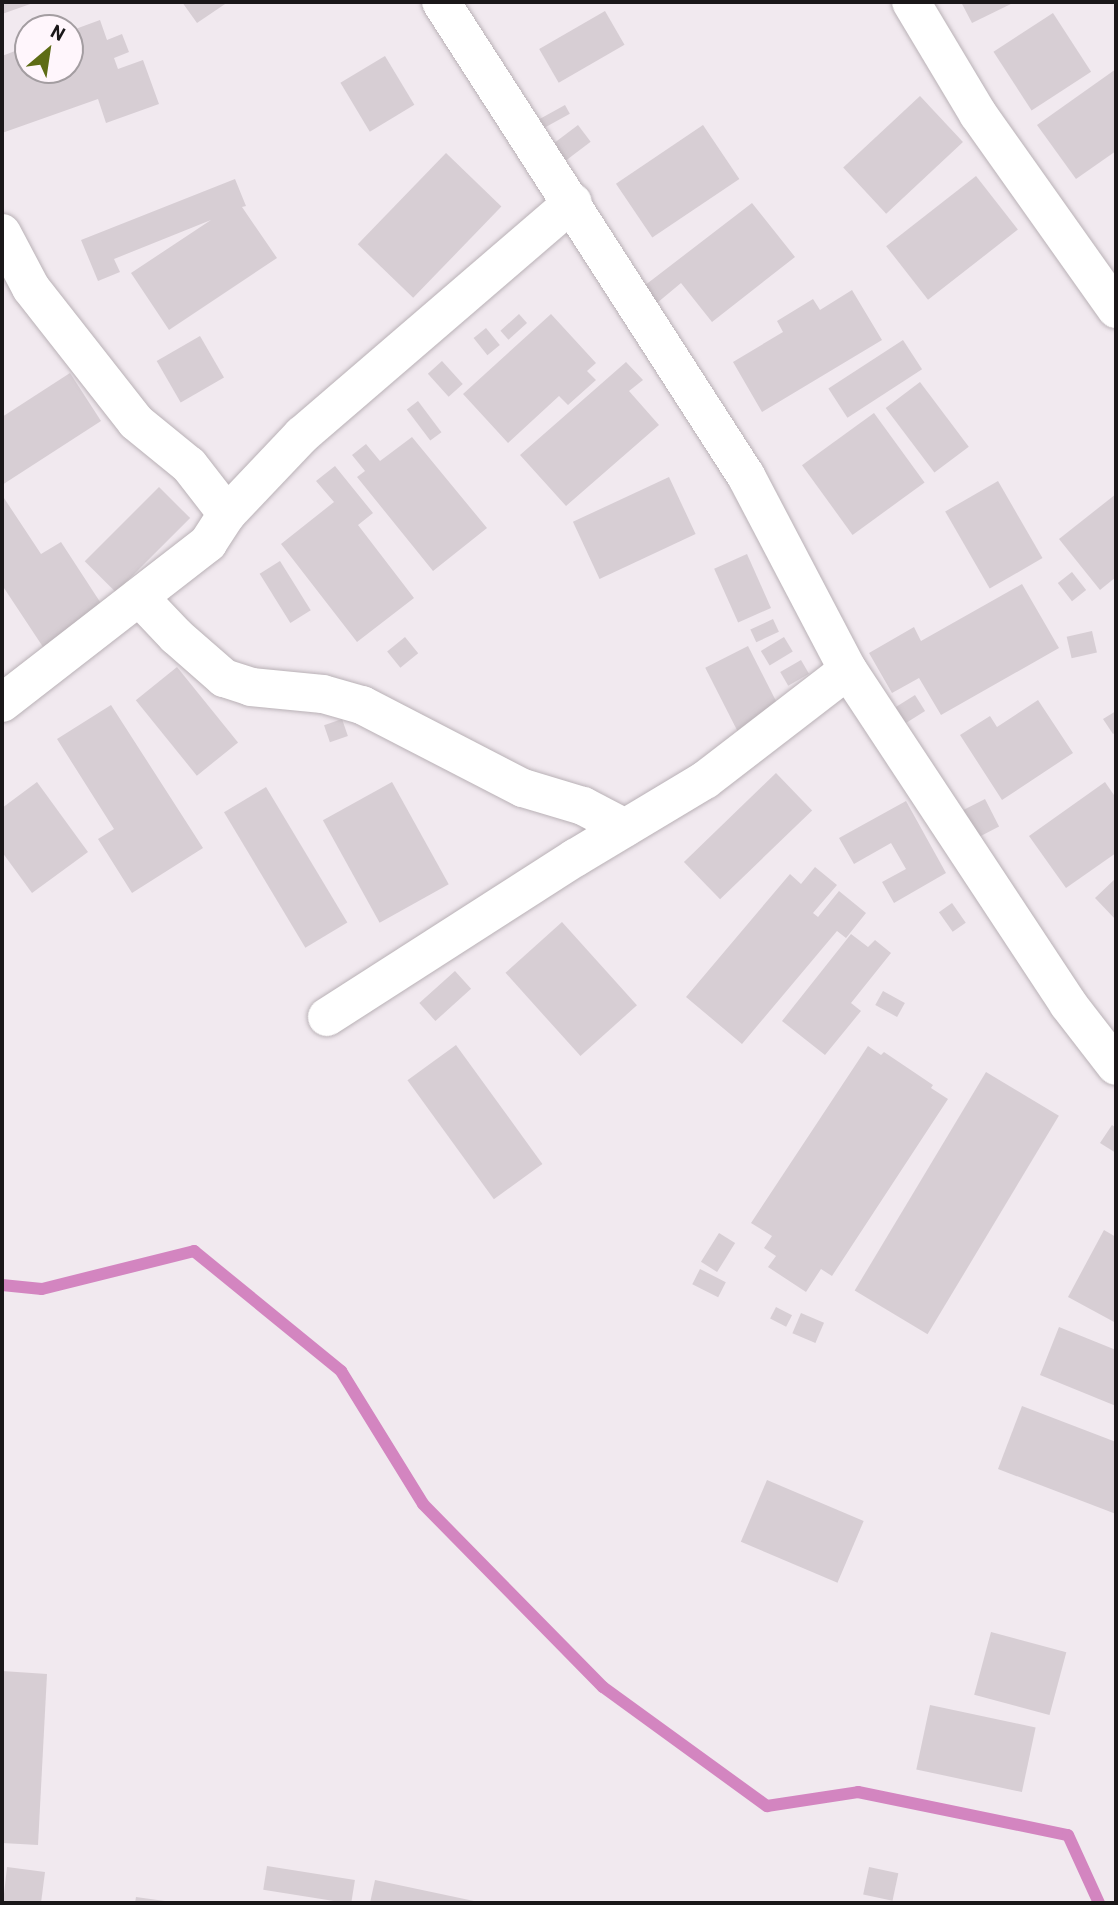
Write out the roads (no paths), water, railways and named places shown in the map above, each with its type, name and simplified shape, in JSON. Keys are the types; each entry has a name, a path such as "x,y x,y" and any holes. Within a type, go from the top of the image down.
{"street":[{"path":"441,2 573,202 746,476 848,670 1068,1004 1116,1064"},
{"path":"911,2 978,114 1116,309"},
{"path":"2,703 208,543 227,514 302,435 573,202"},
{"path":"2,233 31,288 136,422 189,465 227,514"},
{"path":"139,597 176,636 224,678 251,687 323,694 362,705 523,788 583,806 625,828"},
{"path":"327,1017 705,780 848,670"}],"waterway":[{"path":"2,1285 42,1289 194,1251 341,1371 423,1504 603,1687 767,1806 858,1792 1068,1835 1099,1903"}]}
